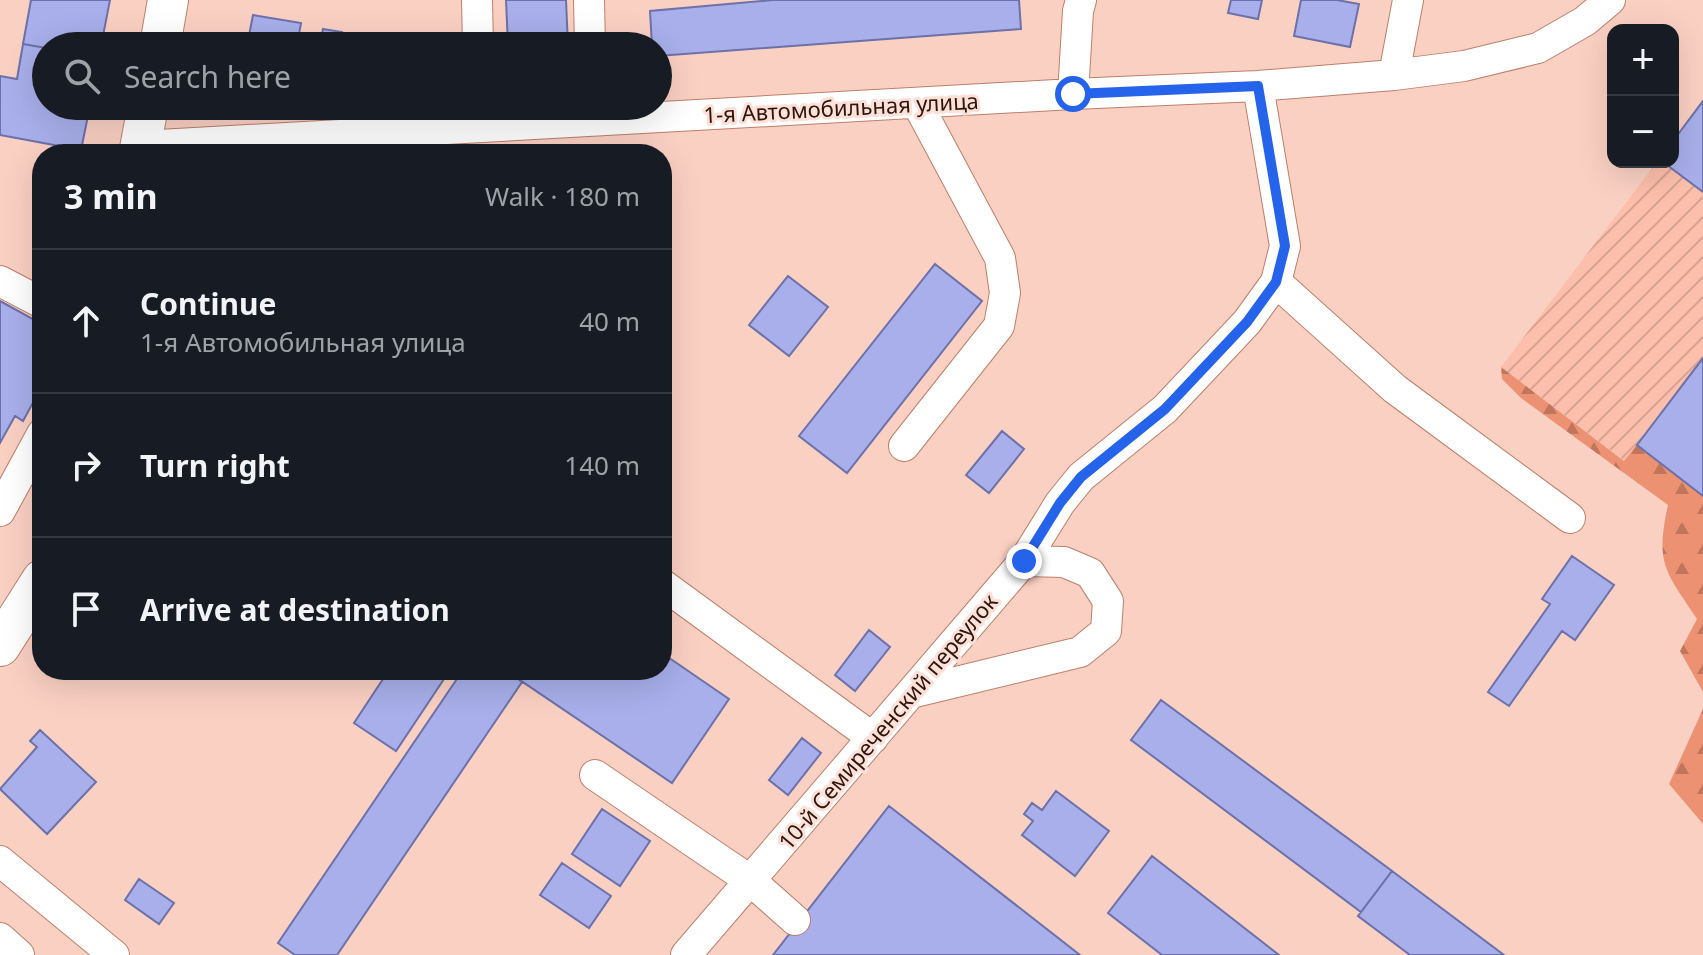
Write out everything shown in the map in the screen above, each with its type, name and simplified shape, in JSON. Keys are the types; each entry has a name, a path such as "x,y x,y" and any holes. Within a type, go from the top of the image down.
{"main road":[{"path":"162,32 168,0"},
{"path":"141,144 145,120"},
{"path":"7,621 32,592"}],"street":[{"path":"477,0 478,32"},
{"path":"589,0 590,32"},
{"path":"1073,94 1081,0"},
{"path":"1394,75 1408,0"},
{"name":"1-я Автомобильная улица","path":"672,111 1258,86 1394,75 1464,66 1538,48 1585,21 1610,0"},
{"name":"10-й Семиреченский переулок","path":"686,955 1024,561 1060,503 1081,477 1165,409 1247,322 1276,282 1285,246 1258,86"},
{"path":"904,446 999,326 1005,293 1000,258 917,103"},
{"name":"1-я Автомобильная улица","path":"215,144 516,120"},
{"path":"0,281 32,298"},
{"path":"1276,282 1395,389 1570,518"},
{"path":"0,511 32,452"},
{"path":"911,693 1080,652 1106,631 1108,601 1090,573 1064,562 1024,561"},
{"path":"672,591 873,738"},
{"path":"595,775 751,881 795,920"},
{"path":"0,861 114,955"},
{"path":"0,938 19,955"}],"shaded area":[{"path":"1703,101 1703,496 1637,446 1625,461 1501,367 1652,168 1679,168 1679,133"}],"green space":[{"path":"1501,367 1624,461 1637,445 1703,496 1703,692 1680,651 1697,619 1666,566 1663,541 1668,505 1521,398 1502,379"},
{"path":"1703,709 1703,824 1669,784"}],"building":[{"path":"31,0 110,0 104,32 32,32 32,46 23,44"},
{"path":"506,0 566,0 567,32 507,32"},
{"path":"773,0 1019,0 1021,29 672,55 672,32 651,32 650,11"},
{"path":"1231,0 1262,0 1258,19 1228,13"},
{"path":"1301,0 1337,0 1359,4 1350,47 1294,36"},
{"path":"253,15 301,23 299,32 250,32"},
{"path":"23,44 32,46 32,120 87,120 82,144 49,144 0,135 0,76 17,79"},
{"path":"1703,101 1703,192 1671,168 1679,168 1679,133"},
{"path":"935,264 982,301 847,473 799,436"},
{"path":"788,276 828,307 789,356 749,325"},
{"path":"0,301 32,319 32,404 23,421 15,416 0,443"},
{"path":"1703,358 1703,496 1637,445"},
{"path":"1002,431 1024,449 989,493 966,475"},
{"path":"1572,556 1614,585 1575,640 1562,631 1509,706 1488,692 1550,604 1542,599"},
{"path":"869,630 890,647 855,691 835,675"},
{"path":"672,660 729,699 672,783 520,680 672,680"},
{"path":"382,680 443,680 396,751 354,723"},
{"path":"456,680 522,682 337,955 295,955 278,943"},
{"path":"1161,700 1392,871 1361,912 1131,740"},
{"path":"40,730 96,782 47,834 0,789 37,747 30,741"},
{"path":"802,738 821,753 788,795 769,780"},
{"path":"1056,791 1109,831 1075,876 1022,835 1033,821 1024,814 1032,803 1042,810"},
{"path":"889,806 1080,955 773,955"},
{"path":"602,809 650,841 620,886 572,854"},
{"path":"1152,856 1279,955 1162,955 1108,913"},
{"path":"562,863 611,896 589,928 540,895"},
{"path":"1392,871 1504,955 1410,955 1358,916"},
{"path":"139,879 174,903 159,924 125,900"}],"route":[{"path":"1024,561 1060,503 1081,477 1165,409 1247,322 1276,282 1285,246 1258,86 1073,94"}]}
